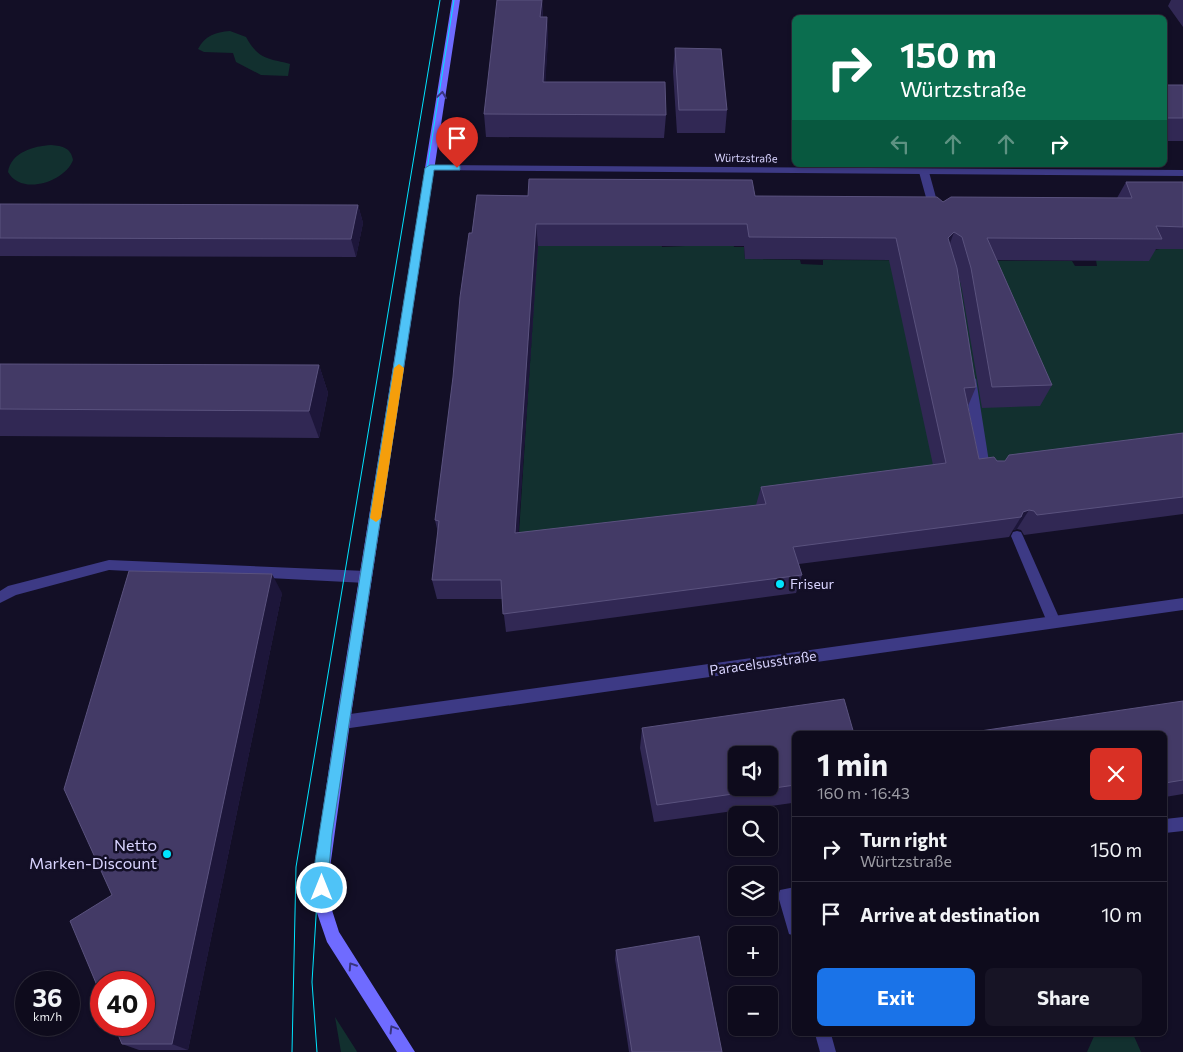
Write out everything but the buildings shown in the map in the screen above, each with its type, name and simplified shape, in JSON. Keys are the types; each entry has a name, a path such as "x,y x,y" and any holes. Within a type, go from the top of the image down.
{"street":[{"path":"406,1052 333,936 323,907 322,868 343,722 456,0"},
{"name":"Würtzstraße","path":"430,168 1183,173"},
{"path":"924,172 936,220"},
{"path":"968,366 983,462 990,476"},
{"path":"1017,536 1054,622"},
{"path":"0,597 13,590 109,564 366,577"},
{"name":"Paracelsusstraße","path":"343,722 1183,604"},
{"path":"1167,826 1183,824"},
{"path":"792,895 786,896 792,917"},
{"path":"824,1036 828,1052"}],"green space":[{"path":"230,31 246,37 255,50 264,57 290,64 288,76 261,75 236,62 233,53 204,52 198,49 211,36 220,32"},
{"path":"51,145 66,148 72,156 73,160 61,175 52,180 32,185 14,179 8,172 14,159 24,151"},
{"path":"538,241 595,246 661,242 662,247 685,246 685,242 733,242 734,247 744,247 745,259 800,260 801,264 823,265 823,260 1072,261 1075,266 1097,266 1096,260 1183,245 1183,452 517,563"},
{"path":"335,1017 356,1050 357,1052 341,1052"},
{"path":"1094,1036 1134,1036 1141,1052 1087,1052"}],"tram line":[{"path":"292,1052 296,867 440,0"},
{"path":"317,1052 312,982 321,835 454,0"}],"slow traffic":[{"path":"376,518 399,368"}],"place":[{"name":"Friseur","path":"780,584"},
{"name":"Netto Marken-Discount","path":"167,854"}],"route":[{"path":"322,888 322,868 326,835 430,168 457,168"}]}
